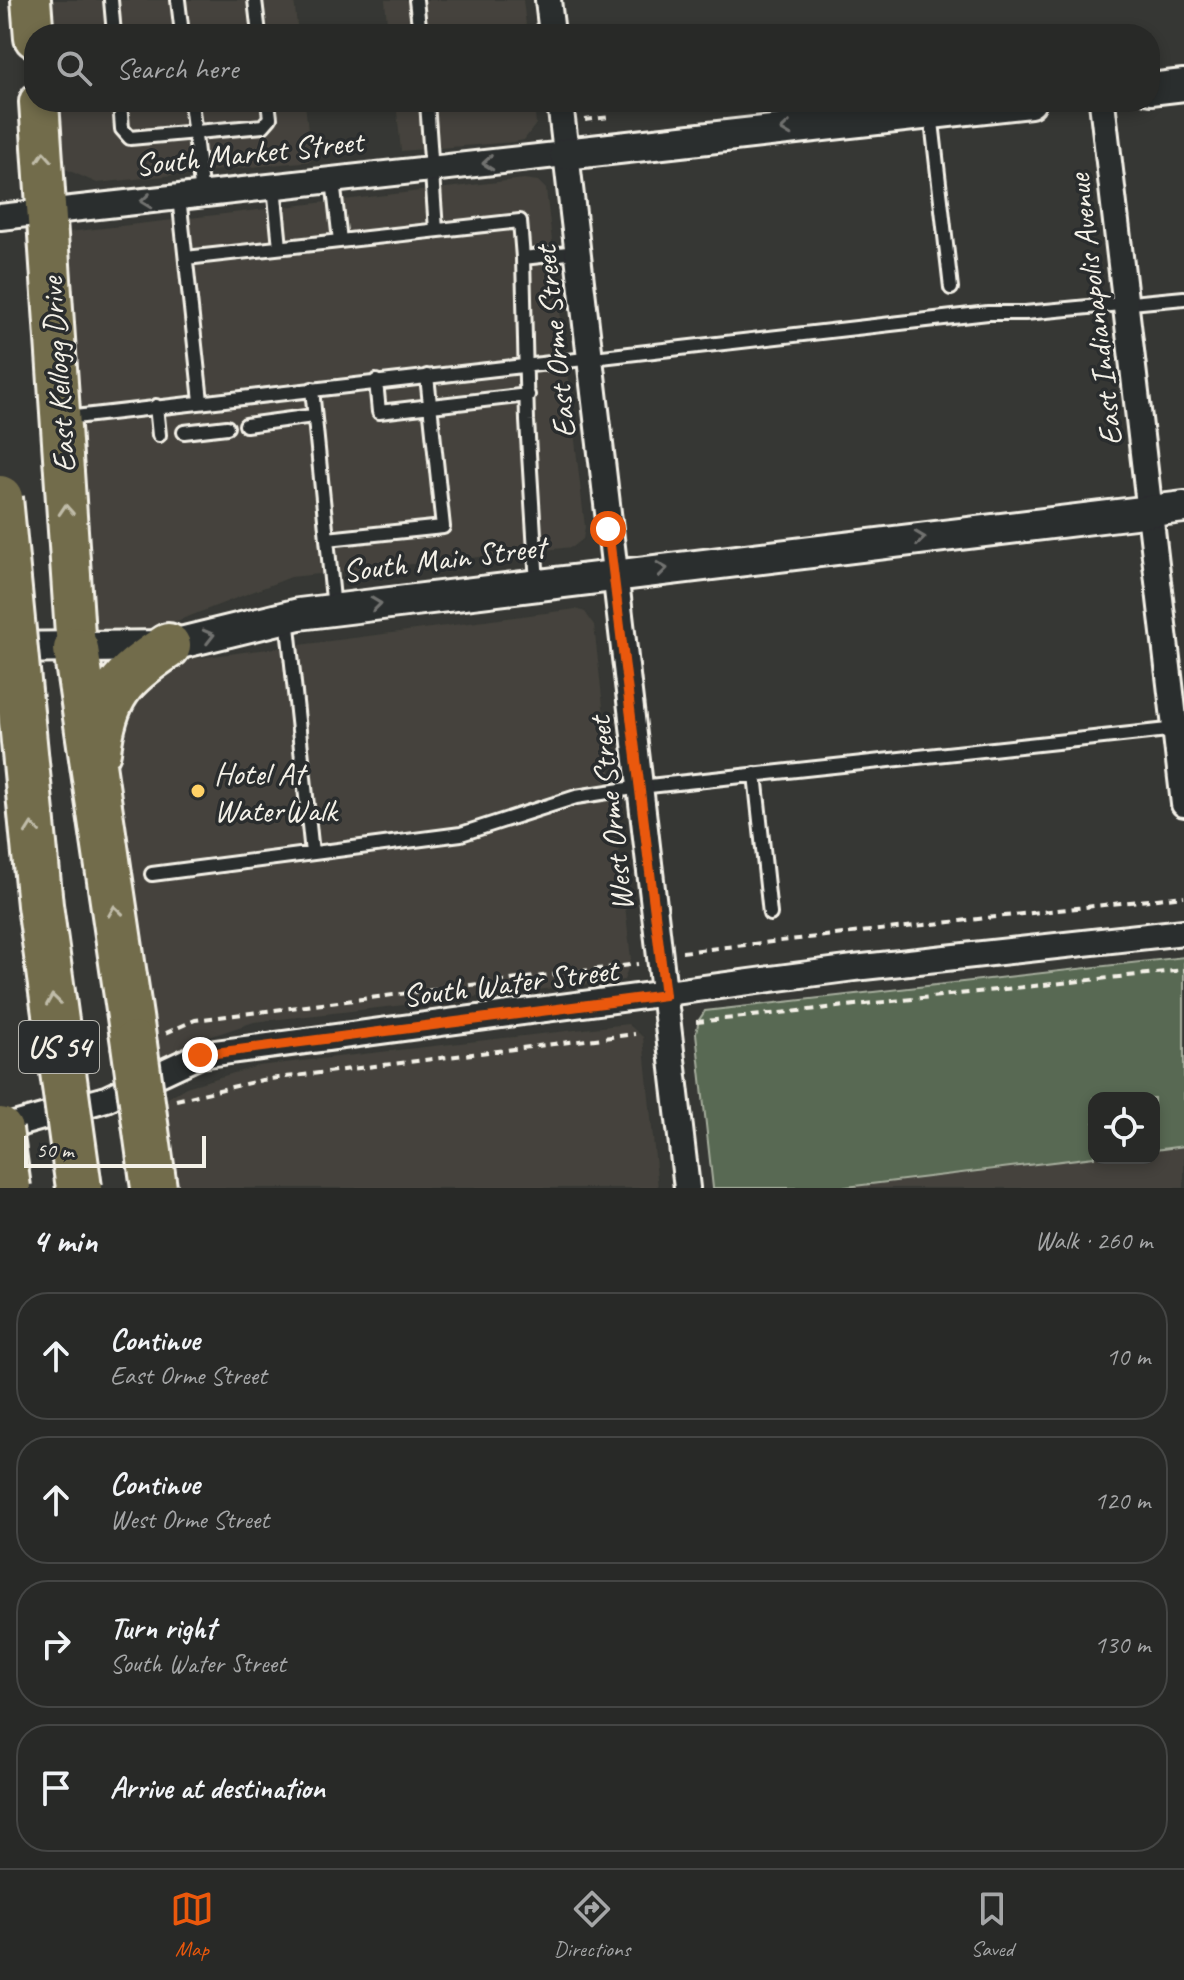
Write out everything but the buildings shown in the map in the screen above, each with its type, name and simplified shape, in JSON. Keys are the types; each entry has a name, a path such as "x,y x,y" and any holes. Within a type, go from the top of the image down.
{"highway":[{"name":"US 54","path":"0,498 40,905 79,1188"},
{"path":"95,777 102,717 115,688 168,646"},
{"path":"76,649 95,777 144,1041 154,1188"},
{"path":"0,1130 8,1188"}],"main road":[{"path":"31,0 33,24"},
{"name":"East Kellogg Drive","path":"40,112 76,649"}],"street":[{"path":"548,0 551,24"},
{"path":"1160,88 1184,85"},
{"name":"East Orme Street","path":"561,112 613,575"},
{"name":"South Market Street","path":"0,217 940,112"},
{"name":"East Indianapolis Avenue","path":"1103,112 1180,729 1184,804"},
{"name":"South Main Street","path":"0,648 168,646 287,617 334,609 1184,507"},
{"name":"West Orme Street","path":"613,575 687,1188"},
{"name":"South Water Street","path":"0,1130 106,1099 200,1055 854,968 1184,932"}],"lane":[{"path":"31,0 40,0"},
{"path":"111,0 113,24"},
{"path":"178,0 181,24"},
{"path":"255,0 258,24"},
{"path":"416,0 419,24"},
{"path":"121,112 122,129 130,138 268,124 268,112"},
{"path":"192,112 195,133 186,258 201,401"},
{"path":"428,112 436,230"},
{"path":"931,113 951,288"},
{"path":"333,180 340,241"},
{"path":"274,186 280,247"},
{"path":"186,258 520,221 537,584"},
{"path":"523,258 577,252"},
{"path":"60,419 376,381 589,361 988,313 1126,305 1184,298"},
{"path":"327,539 443,527 427,376"},
{"path":"376,381 379,412 528,395"},
{"path":"312,389 334,609"},
{"path":"156,406 159,435"},
{"path":"245,421 270,422 313,416"},
{"path":"190,431 227,423"},
{"path":"287,617 312,853"},
{"path":"152,874 461,834 576,797 640,787 1180,729"},
{"path":"755,774 770,914"}],"path":[{"path":"582,120 610,117"},
{"path":"144,1041 195,1020 628,967 688,951 1184,896"},
{"path":"696,1022 1184,970"},
{"path":"164,1103 262,1080 635,1034"}],"shaded area":[{"path":"44,0 294,0 297,24 45,24"},
{"path":"385,0 523,0 526,24 387,24"},
{"path":"52,112 306,112 311,161 97,183 63,168 56,155"},
{"path":"397,112 535,112 536,124 524,140 401,151"},
{"path":"524,179 538,181 546,189 585,527 583,539 573,547 291,577 146,633 93,637 64,237 69,232"},
{"path":"576,609 585,612 594,625 631,959 624,980 254,1022 188,1044 153,1066 112,738 118,713 167,671 190,659"},
{"path":"628,1024 643,1037 658,1188 170,1188 158,1104 186,1087 258,1066"},
{"path":"1184,1146 1184,1188 838,1188 1088,1158 1088,1164 1160,1164 1160,1149"}],"green space":[{"path":"1184,957 1184,1146 1160,1149 1160,1092 1088,1092 1088,1158 838,1188 713,1188 696,1033 705,1011"}],"place":[{"name":"Hotel At WaterWalk","path":"198,791"}],"route":[{"path":"200,1055 665,995 608,529"}]}
